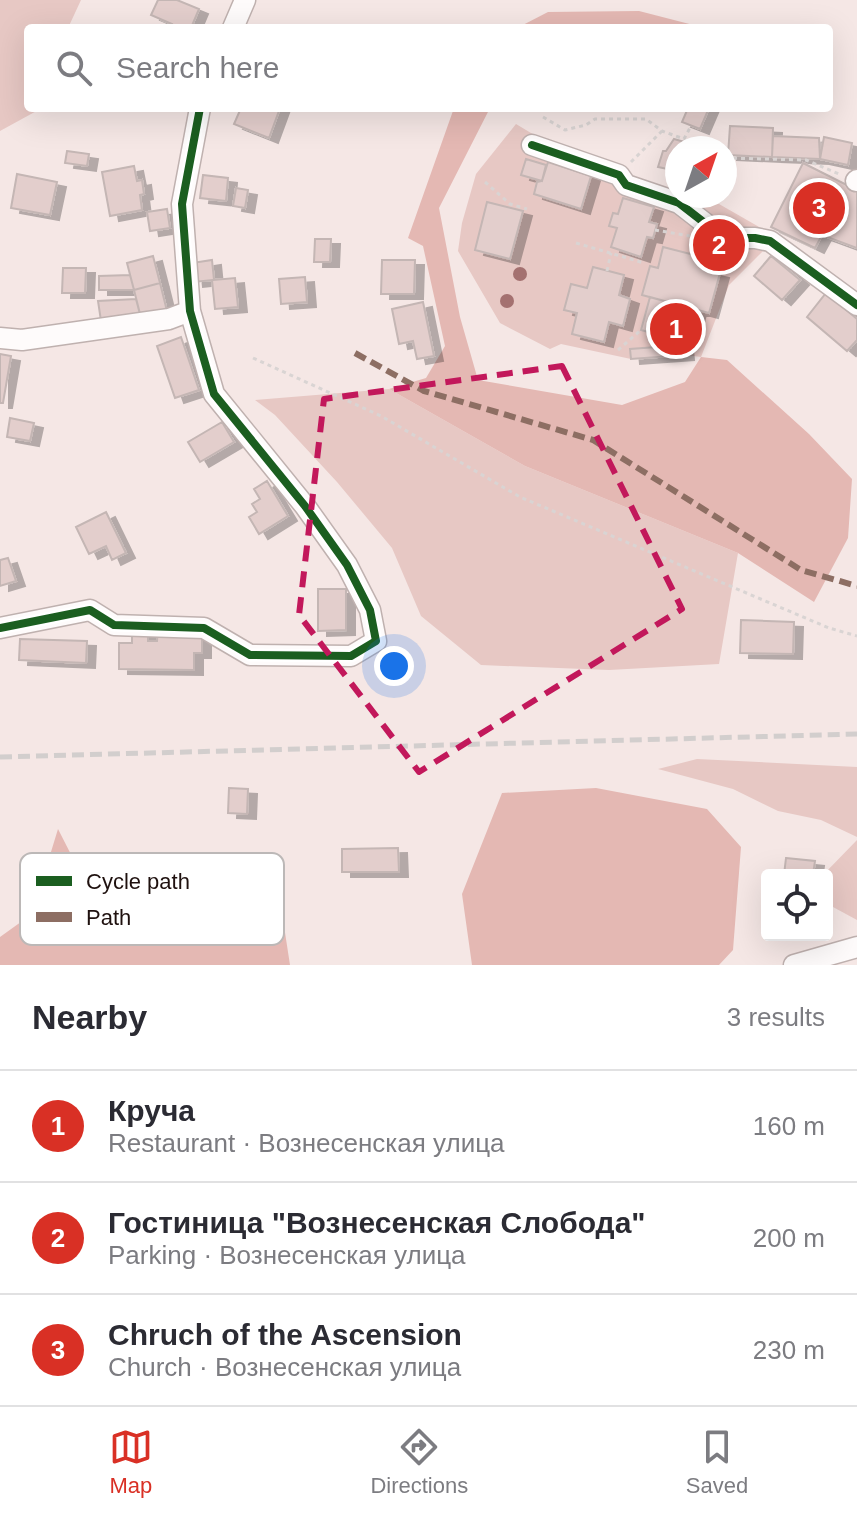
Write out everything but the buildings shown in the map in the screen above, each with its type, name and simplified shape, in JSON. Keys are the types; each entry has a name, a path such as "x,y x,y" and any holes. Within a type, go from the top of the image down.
{"street":[{"path":"235,24 245,0"},
{"path":"0,628 90,610 114,625 204,628 250,655 351,656 376,641 370,610 347,565 305,506 214,394 190,311 182,204 199,112"},
{"path":"532,145 619,175 626,185 679,203 724,238 770,241 854,295"},
{"path":"0,338 22,340 154,321 190,311"},
{"path":"794,965 857,947"}],"path":[{"path":"543,117 565,130 595,119 646,119 662,131 684,139 691,126"},
{"path":"619,175 662,131"},
{"path":"737,158 806,160 856,180"},
{"path":"485,182 510,204 527,209"},
{"path":"655,230 674,236"},
{"path":"576,243 644,263"},
{"path":"607,271 611,253"},
{"path":"618,350 641,330"},
{"path":"253,358 381,416 520,497 829,628 857,636"}],"highlighted area":[{"path":"562,366 682,609 419,772 299,615 324,399"}],"shaded area":[{"path":"0,0 81,0 70,24 24,24 24,112 35,112 0,131"},
{"path":"639,11 689,24 525,24 548,12"},
{"path":"453,112 488,112 439,208 460,317 478,380 622,405 685,382 701,357 727,360 809,434 852,479 848,538 814,602 738,553 525,466 389,389 426,378 445,346 423,246 408,238"},
{"path":"516,124 625,180 665,192 665,208 726,208 773,235 766,248 729,285 701,357 685,355 631,359 561,344 550,349 500,323 458,251 462,223 476,174"},
{"path":"389,389 525,466 738,553 719,664 609,670 481,665 421,616 392,548 275,415 255,400"},
{"path":"697,759 857,767 857,837 821,820 778,811 733,789 658,769"},
{"path":"596,788 707,809 741,847 733,950 719,965 472,965 462,894 502,793"},
{"path":"58,829 70,853 51,853"},
{"path":"857,840 857,920 833,907 833,869 829,869"},
{"path":"20,923 20,945 284,945 284,926 290,965 0,965 0,937"}],"railway":[{"path":"0,757 857,734"}],"marked path":[{"path":"355,353 424,391 593,440 801,570 857,586"}],"cycle path":[{"path":"0,628 90,610 114,625 204,628 250,655 351,656 376,641 370,610 347,565 305,506 214,394 190,311 182,204 199,112"},
{"path":"532,145 619,175 626,185 679,203 724,238 770,241 857,305"}],"place":[{"name":"Chruch of the Ascension","path":"819,208"},
{"name":"Гостиница \"Вознесенская Слобода\"","path":"719,245"},
{"name":"Круча","path":"676,329"}]}
